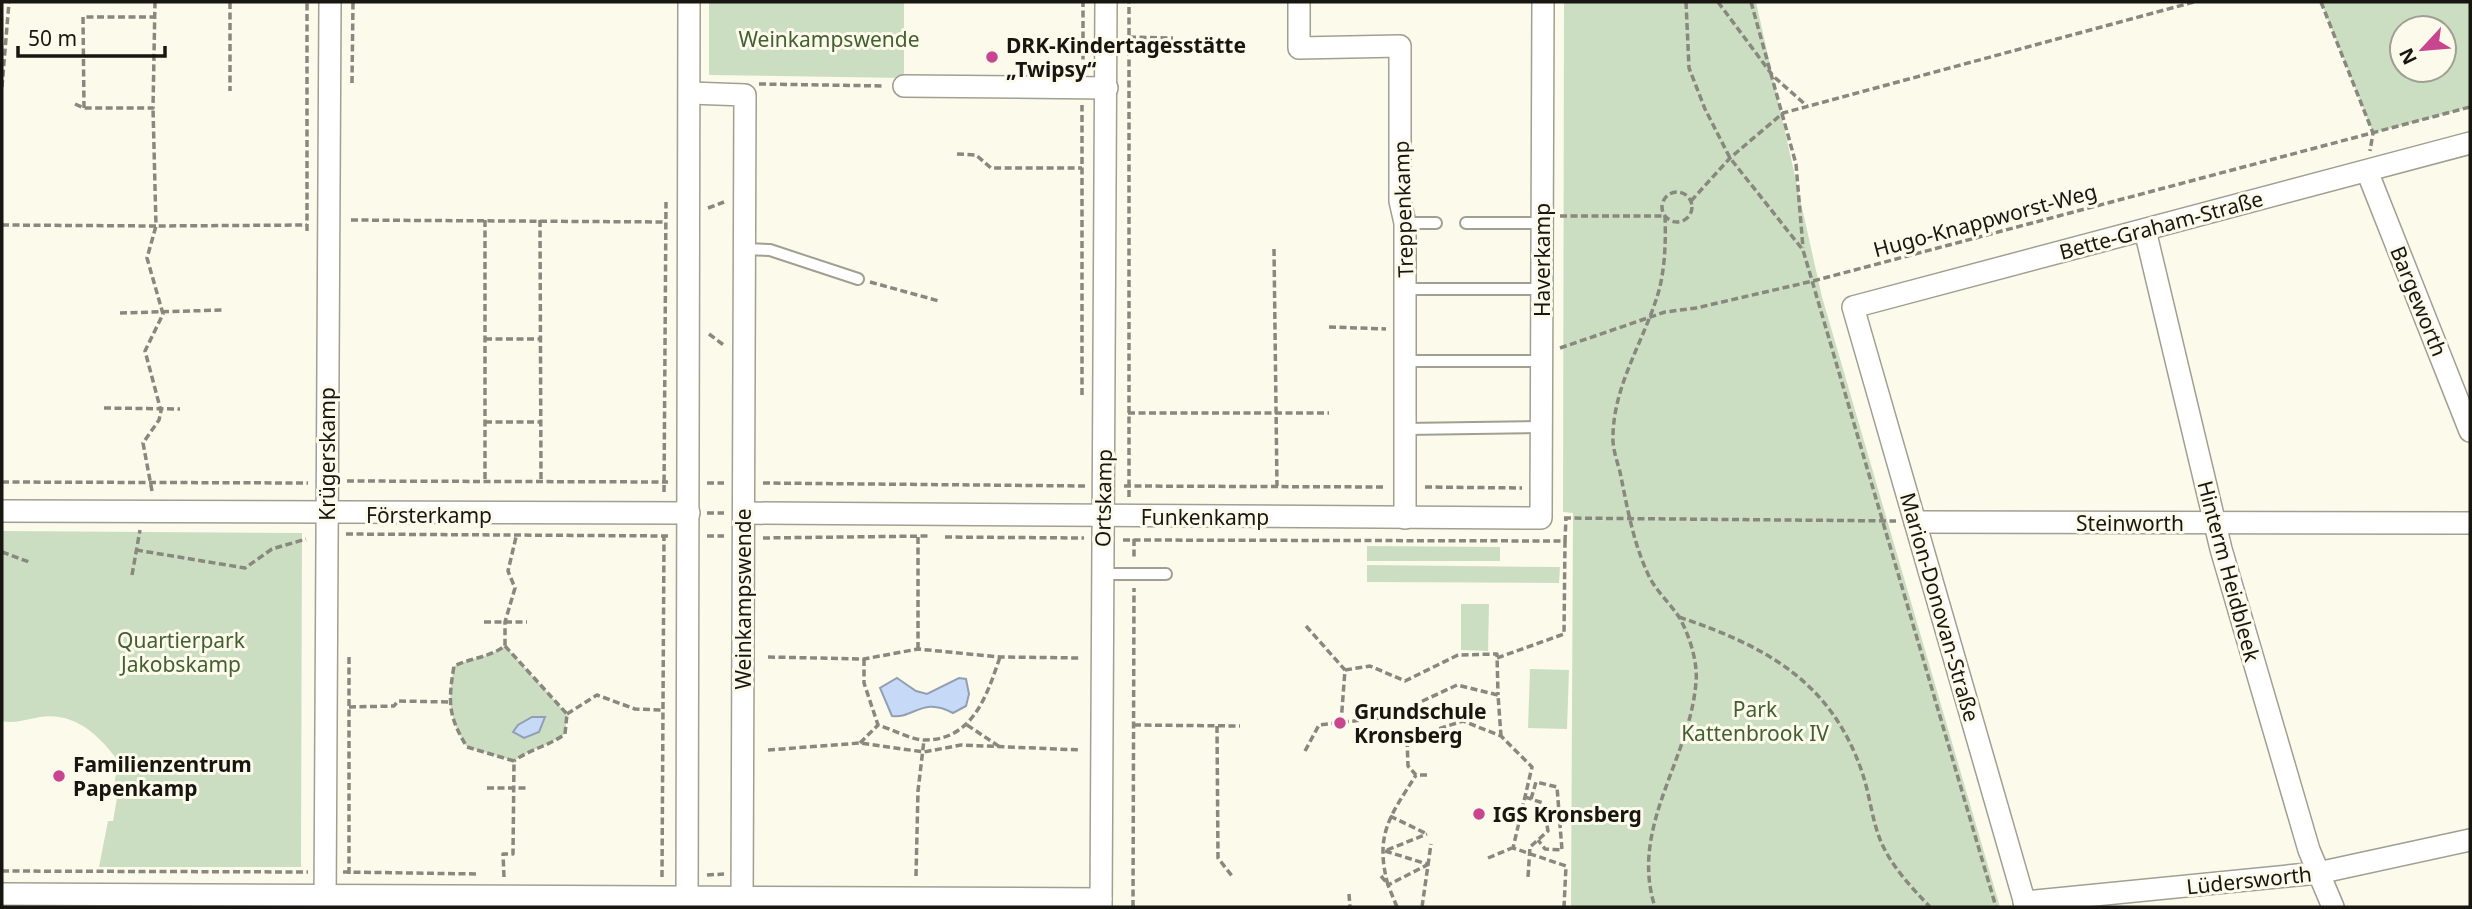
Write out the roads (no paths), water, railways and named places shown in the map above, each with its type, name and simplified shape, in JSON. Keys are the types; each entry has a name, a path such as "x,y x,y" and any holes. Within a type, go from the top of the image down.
{"street":[{"name":"Krügerskamp","path":"325,902 330,2"},
{"path":"688,902 689,2"},
{"name":"Ortskamp","path":"1101,903 1106,2"},
{"name":"Treppenkamp","path":"1299,2 1300,48 1400,46 1400,201 1405,223 1405,518"},
{"name":"Haverkamp","path":"1541,518 1543,2"},
{"path":"904,86 1107,88"},
{"name":"Weinkampswende","path":"690,93 745,94 742,902"},
{"name":"Bette-Graham-Straße","path":"1853,307 2470,143"},
{"name":"Bargeworth","path":"2367,171 2470,431"},
{"name":"Hinterm Heidbleek","path":"2145,229 2214,524 2318,873 2333,907"},
{"name":"Marion-Donovan-Straße","path":"1853,307 2025,905"},
{"name":"Försterkamp","path":"2,512 146,520 327,522 516,515 689,513"},
{"name":"Funkenkamp","path":"744,513 1541,518"},
{"name":"Steinworth","path":"1915,522 2470,523"},
{"name":"Lüdersworth","path":"2025,905 2318,873 2470,840"},
{"path":"2,894 325,902 505,897 662,898 688,902 1101,903"}],"lane":[{"path":"1466,223 1542,219"},
{"path":"1405,223 1436,223"},
{"path":"745,248 770,250 858,279"},
{"path":"1405,289 1543,289"},
{"path":"1406,361 1542,356"},
{"path":"1405,429 1542,427"},
{"path":"1103,574 1166,575"}],"water":[{"path":"897,678 916,691 927,694 959,678 966,679 969,694 966,706 953,713 942,708 926,707 892,716 880,688"},
{"path":"532,717 545,717 539,732 524,738 513,732 518,725"}],"place":[{"name":"DRK-Kindertagesstätte „Twipsy“","path":"992,57"},
{"name":"Grundschule Kronsberg","path":"1340,723"},
{"name":"Familienzentrum Papenkamp","path":"59,776"},
{"name":"IGS Kronsberg","path":"1479,814"}],"park label":[{"name":"Quartierpark Jakobskamp","path":"181,652"},
{"name":"Park Kattenbrook IV","path":"1755,721"}]}
